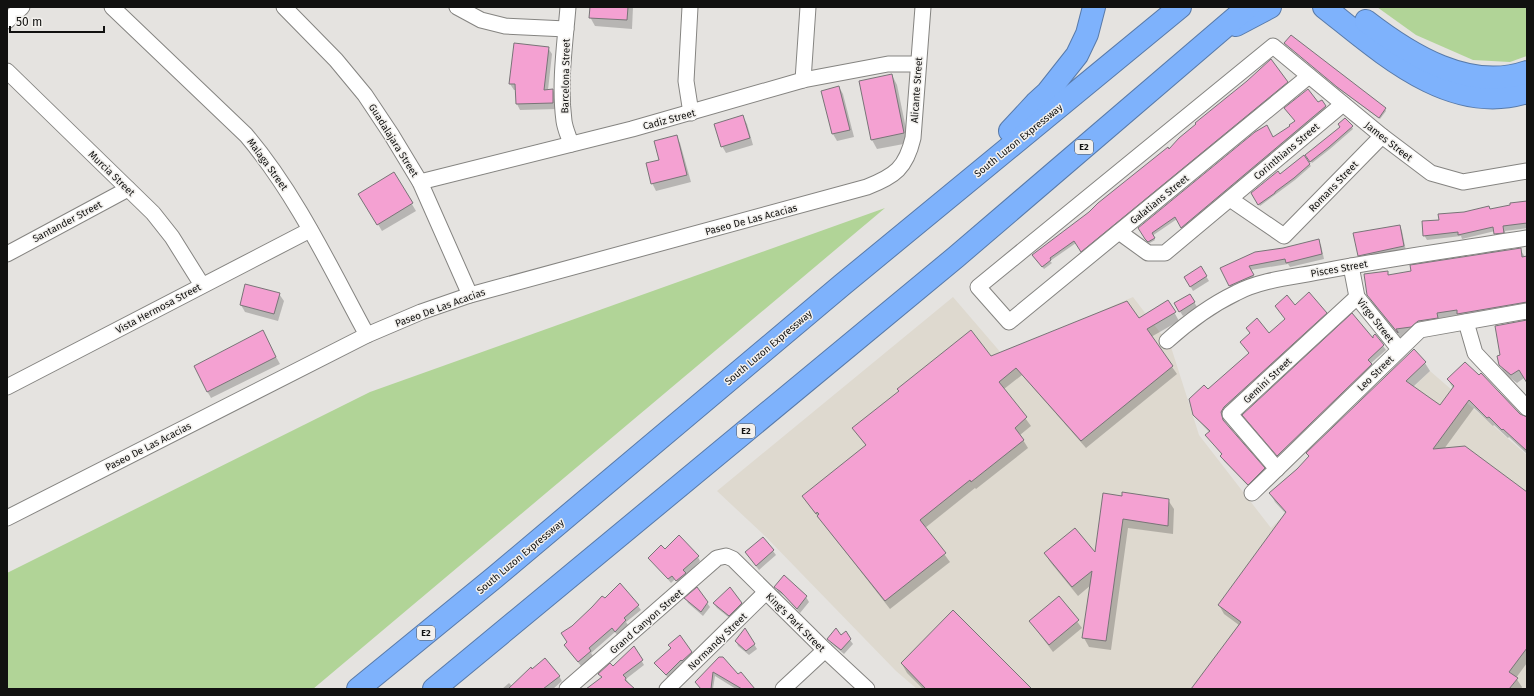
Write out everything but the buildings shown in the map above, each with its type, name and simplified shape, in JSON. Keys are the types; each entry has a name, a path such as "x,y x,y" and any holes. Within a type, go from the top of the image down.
{"highway":[{"path":"971,178 996,146 1047,93 1077,55 1087,34 1094,7"},
{"name":"South Luzon Expressway","path":"358,689 495,577 971,178 1180,7"},
{"name":"E2","path":"434,689 956,257 1248,7"},
{"path":"1212,38 1270,7"},
{"path":"1324,7 1395,61 1436,85 1463,94 1484,98 1505,97 1527,92"},
{"path":"1347,7 1376,29 1406,48 1447,69 1478,77 1491,78 1505,78 1527,72"}],"street":[{"path":"7,21 22,7"},
{"name":"Malaga Street","path":"112,7 246,135 265,157 310,230 367,335"},
{"name":"Guadalajara Street","path":"284,7 336,60 365,95 420,182 470,295"},
{"path":"456,7 481,20 505,26 566,29"},
{"name":"Barcelona Street","path":"568,7 562,96 564,122 571,144"},
{"path":"690,7 686,81 691,113"},
{"path":"803,80 808,7"},
{"name":"Alicante Street","path":"899,169 909,154 913,138 923,7"},
{"name":"James Street","path":"1009,322 978,287 1273,46 1382,136 1431,173 1463,182 1527,171"},
{"name":"Cadiz Street","path":"420,182 691,113 803,80 888,64 918,64"},
{"name":"Murcia Street","path":"7,72 152,213 172,237 202,286"},
{"name":"Galatians Street","path":"1009,322 1309,76"},
{"name":"Corinthians Street","path":"1119,232 1148,253 1165,252 1343,104"},
{"name":"Romans Street","path":"1230,199 1284,236 1382,136"},
{"name":"Paseo De Las Acacias","path":"7,518 367,335 421,312 470,295 867,187 886,180 899,169"},
{"name":"Santander Street","path":"7,254 128,189"},
{"name":"Vista Hermosa Street","path":"7,387 310,230"},
{"name":"Pisces Street","path":"1167,341 1187,323 1218,302 1237,292 1260,283 1351,266 1527,238"},
{"name":"Virgo Street","path":"1351,266 1357,297 1399,349"},
{"name":"Gemini Street","path":"1277,469 1230,414 1357,297"},
{"name":"Leo Street","path":"1252,493 1420,330 1527,311"},
{"path":"1466,322 1475,353 1526,404"},
{"name":"King's Park Street","path":"726,556 733,559 825,650 867,689"},
{"name":"Grand Canyon Street","path":"567,689 717,558 726,556"},
{"name":"Normandy Street","path":"667,689 766,592"},
{"path":"783,689 825,650"}],"shaded area":[{"path":"953,297 1002,354 1133,297 1171,347 1199,435 1271,528 1430,371 1527,455 1527,689 917,689 896,671 766,537 717,491"}],"green space":[{"path":"1377,7 1527,7 1527,56 1510,62 1473,60 1416,35"},
{"path":"885,208 313,689 8,689 7,573 370,392"}]}
